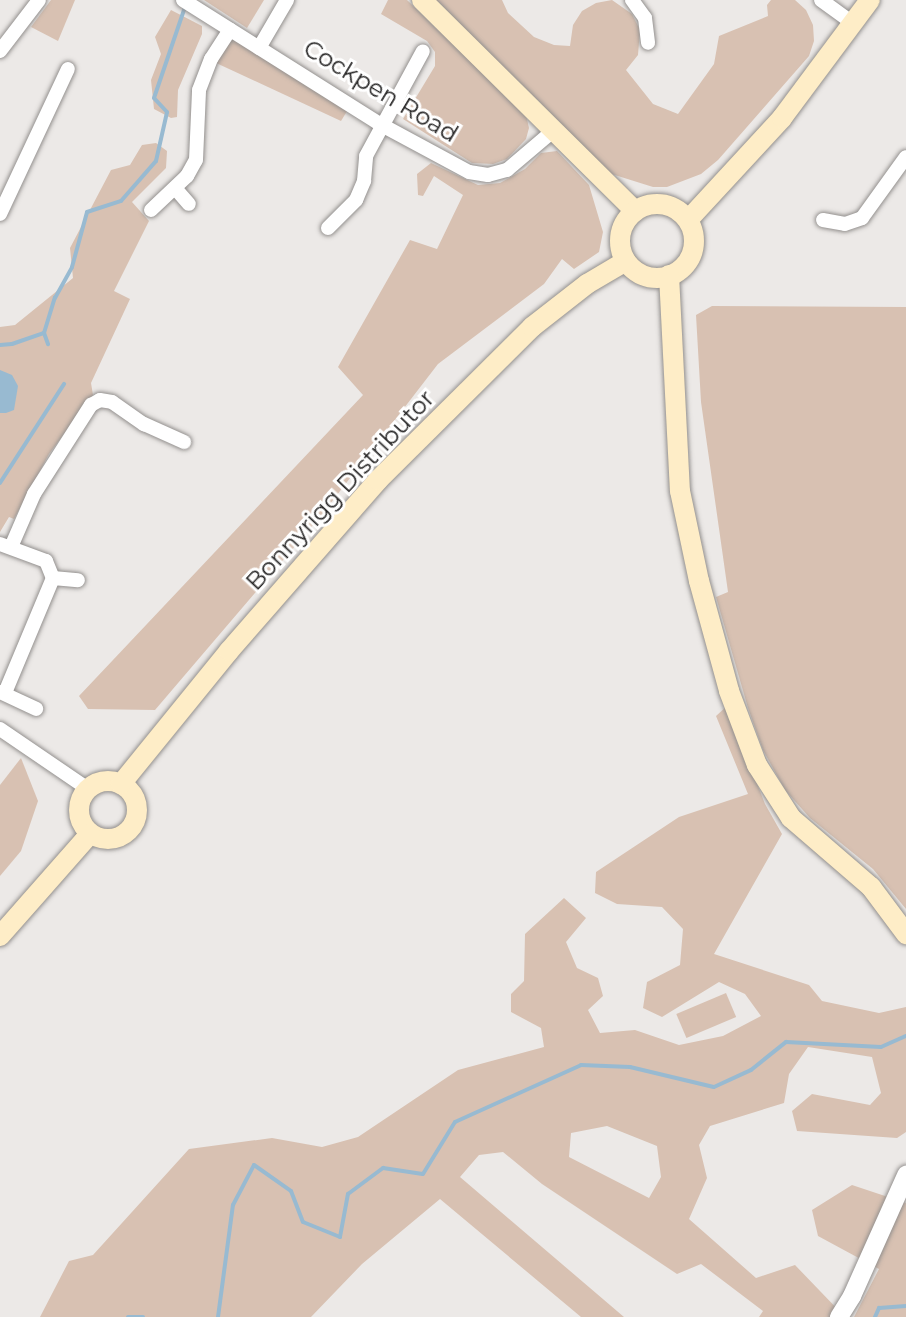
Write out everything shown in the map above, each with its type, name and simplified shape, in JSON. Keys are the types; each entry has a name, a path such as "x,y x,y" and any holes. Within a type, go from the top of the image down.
{"main road":[{"path":"422,0 635,211"},
{"path":"688,220 782,118 870,0"},
{"path":"653,204 663,204 688,220 694,241 687,262 669,275 645,276 626,261 621,251 621,228 635,211 653,204"},
{"name":"Bonnyrigg Distributor","path":"121,784 229,651 378,480 532,327 587,284 626,261"},
{"path":"669,275 680,491 699,581 729,691 757,765 791,818 871,887 906,934"},
{"path":"99,782 121,784 133,795 137,805 133,826 114,839 90,834 78,815 81,798 88,789 99,782"},
{"path":"0,936 90,834"}],"street":[{"path":"0,51 39,0"},
{"name":"Cockpen Road","path":"183,0 382,126 469,172 488,175 507,170 553,131"},
{"path":"259,48 287,0"},
{"path":"821,0 854,24"},
{"path":"641,2 649,31 648,43"},
{"path":"151,210 175,188 196,160 199,90 211,59 230,30"},
{"path":"328,228 356,200 364,181 366,156 423,51"},
{"path":"0,214 68,69"},
{"path":"823,220 845,224 862,218 906,158"},
{"path":"175,188 189,204"},
{"path":"36,709 2,692 53,578 46,561 5,546 91,405 100,400 112,402 144,424 184,442"},
{"path":"53,578 78,580"},
{"path":"0,729 88,789"},
{"path":"839,1317 852,1296 906,1175"}],"shaded area":[{"path":"51,0 75,0 58,41 31,27"},
{"path":"204,0 264,0 247,28"},
{"path":"388,0 407,0 526,115 529,128 526,139 507,159 493,164 472,163 403,119 435,66 435,52 427,41 381,14"},
{"path":"433,0 502,0 508,13 534,37 554,45 570,46 573,25 582,11 596,3 612,0 632,14 640,30 638,55 626,70 653,104 678,114 714,64 719,36 768,16 767,5 771,0 795,0 806,10 813,25 814,41 809,56 718,160 701,174 667,187 653,187 602,171"},
{"path":"171,10 202,26 202,34 178,90 177,117 171,118 154,109 151,80 161,54 155,37"},
{"path":"234,37 349,108 341,121 214,62"},
{"path":"156,143 167,151 166,168 132,202 149,221 114,291 130,299 91,383 93,395 49,454 14,519 9,517 0,532 0,327 15,325 73,278 70,248 111,170 130,165 142,145"},
{"path":"557,151 589,185 603,232 599,252 574,269 562,259 544,284 438,364 320,517 155,710 88,709 79,696 363,395 338,367 410,240 437,249 463,195 434,176 423,196 418,195 417,174 431,163 478,185 500,183 525,169 541,153"},
{"path":"712,306 906,307 906,909 873,869 810,818 785,790 763,750 748,708 716,597 728,592 701,402 696,315"},
{"path":"727,706 765,804 782,834 714,954 809,985 822,1001 879,1013 906,1007 906,1132 897,1138 797,1131 792,1111 812,1094 870,1105 881,1093 872,1057 808,1047 789,1074 784,1103 710,1126 699,1145 707,1178 689,1219 756,1278 795,1265 845,1317 759,1317 763,1311 701,1264 677,1274 542,1184 503,1152 479,1155 460,1177 624,1317 581,1317 440,1199 362,1264 311,1317 40,1317 69,1261 93,1255 189,1149 272,1138 322,1147 358,1137 458,1070 544,1047 541,1028 511,1012 511,994 524,981 525,934 564,898 586,918 566,942 577,968 598,978 603,996 588,1010 600,1033 635,1030 679,1045 723,1036 761,1016 745,994 719,982 662,1017 643,1008 647,982 680,965 683,929 662,907 617,904 595,893 596,872 679,817 748,794 716,716","holes":["607,1126 657,1146 661,1177 649,1198 569,1157 571,1133"]},
{"path":"21,758 38,801 21,851 0,876 0,785"},
{"path":"726,993 736,1017 686,1038 676,1014"},
{"path":"852,1185 906,1203 906,1317 854,1317 879,1269 818,1236 812,1210"}],"water":[{"path":"0,370 12,375 18,386 14,410 6,413 0,413"}],"waterway":[{"path":"0,345 44,333 55,298 72,267 87,212 121,201 156,161 167,112 154,98 185,7"},
{"path":"44,333 48,344"},
{"path":"0,483 64,384"},
{"path":"218,1317 233,1205 254,1165 291,1191 303,1222 340,1237 348,1194 383,1168 423,1174 455,1122 581,1065 630,1067 714,1087 751,1070 786,1042 881,1047 906,1036"},
{"path":"875,1317 879,1308 906,1306"},
{"path":"128,1317 143,1317"}]}
